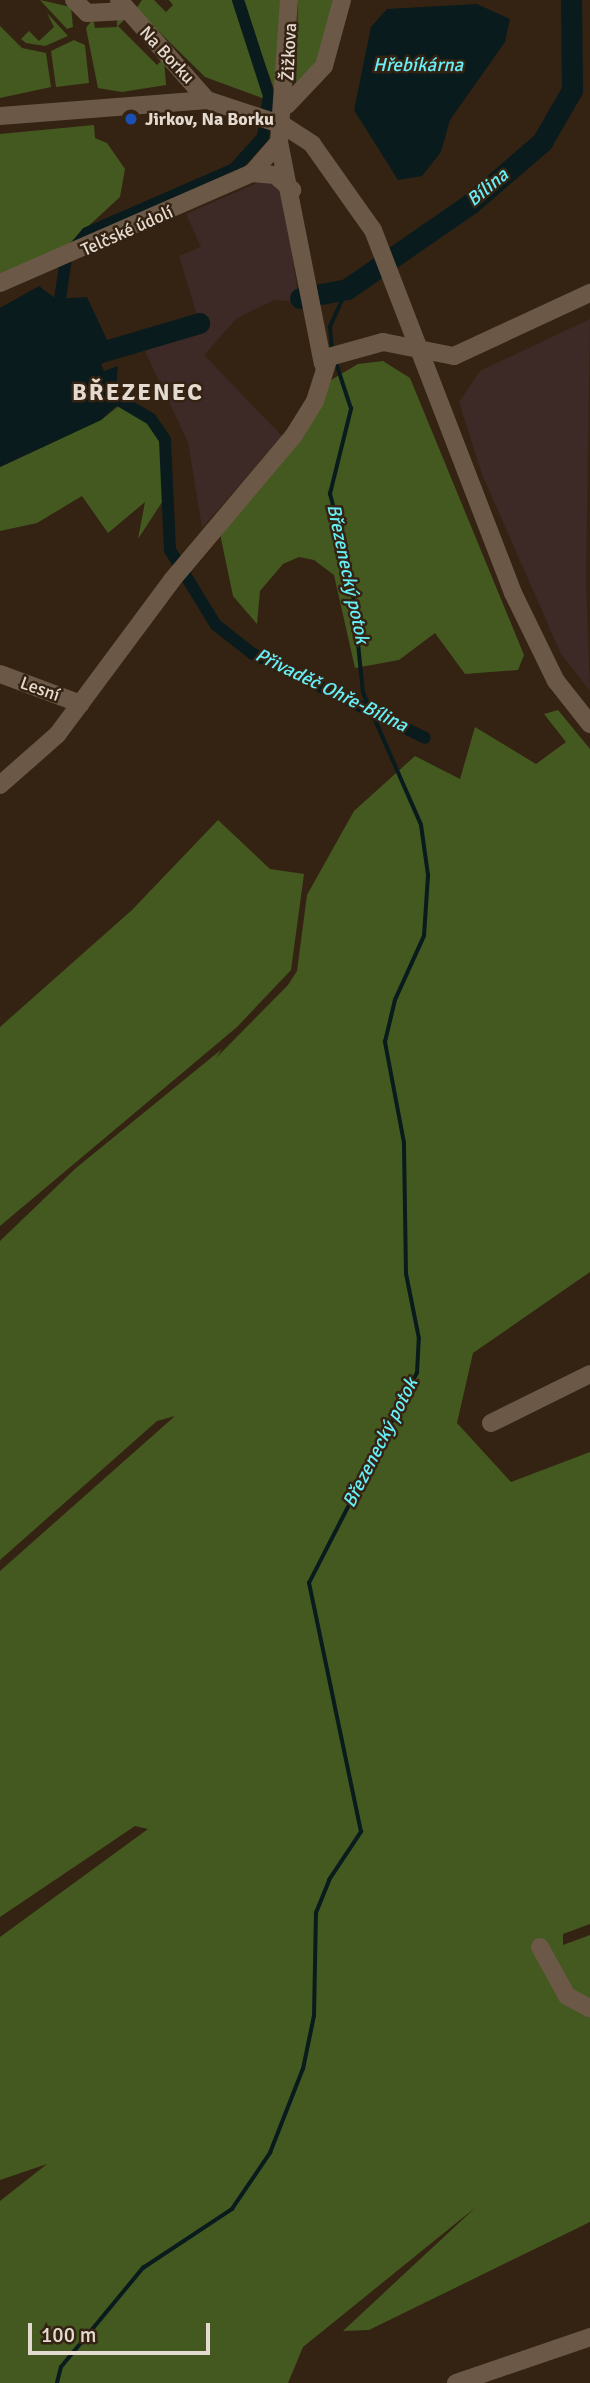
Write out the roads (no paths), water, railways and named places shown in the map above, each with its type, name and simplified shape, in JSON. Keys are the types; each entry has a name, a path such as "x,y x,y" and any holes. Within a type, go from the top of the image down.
{"street":[{"name":"Na Borku","path":"74,0 87,13 122,6 207,100"},
{"name":"Žižkova","path":"279,142 287,105 289,0"},
{"path":"287,105 324,65 342,0"},
{"path":"0,116 207,100 244,109 312,144 373,230 531,634 590,724"},
{"path":"252,173 279,142"},
{"path":"0,785 47,746 172,580 294,435 315,401 330,359 309,296 294,193 279,142"},
{"path":"252,173 275,175 294,193"},
{"name":"Telčské údolí","path":"0,283 80,253 252,173"},
{"path":"330,359 383,342 439,357 470,352 590,293"},
{"name":"Lesní","path":"0,674 81,704"},
{"path":"491,1423 590,1374"},
{"path":"540,1947 567,1996 590,2008"},
{"path":"456,2383 590,2337"}],"water":[{"name":"Hřebíkárna","path":"477,4 510,19 505,42 450,120 441,152 422,176 398,180 354,110 371,27 387,9"},
{"path":"39,286 56,299 87,297 108,342 69,355 71,365 115,356 101,364 104,371 118,366 116,389 122,401 101,420 0,467 0,308"}],"waterway":[{"name":"Přivaděč Ohře-Bílina","path":"58,313 66,258 87,233 234,169 263,137 269,96 238,0"},
{"name":"Bílina","path":"300,298 347,289 471,203 542,142 572,90 571,0"},
{"name":"Březenecký potok","path":"332,350 330,327 347,289"},
{"name":"Bílina","path":"49,378 64,363 199,323"},
{"name":"Březenecký potok","path":"57,2383 61,2367 143,2268 232,2209 270,2153 303,2069 314,2016 316,1913 329,1880 361,1832 309,1583 417,1373 419,1339 406,1274 404,1143 385,1042 395,1000 424,936 428,875 421,825 363,693 351,574 330,494 351,409 335,360"},
{"name":"Přivaděč Ohře-Bílina","path":"107,393 151,419 165,440 170,550 216,625 253,654 425,738"}],"place":[{"name":"Jirkov, Na Borku","path":"131,119"}],"district":[{"name":"BŘEZENEC","path":"138,393"}]}
